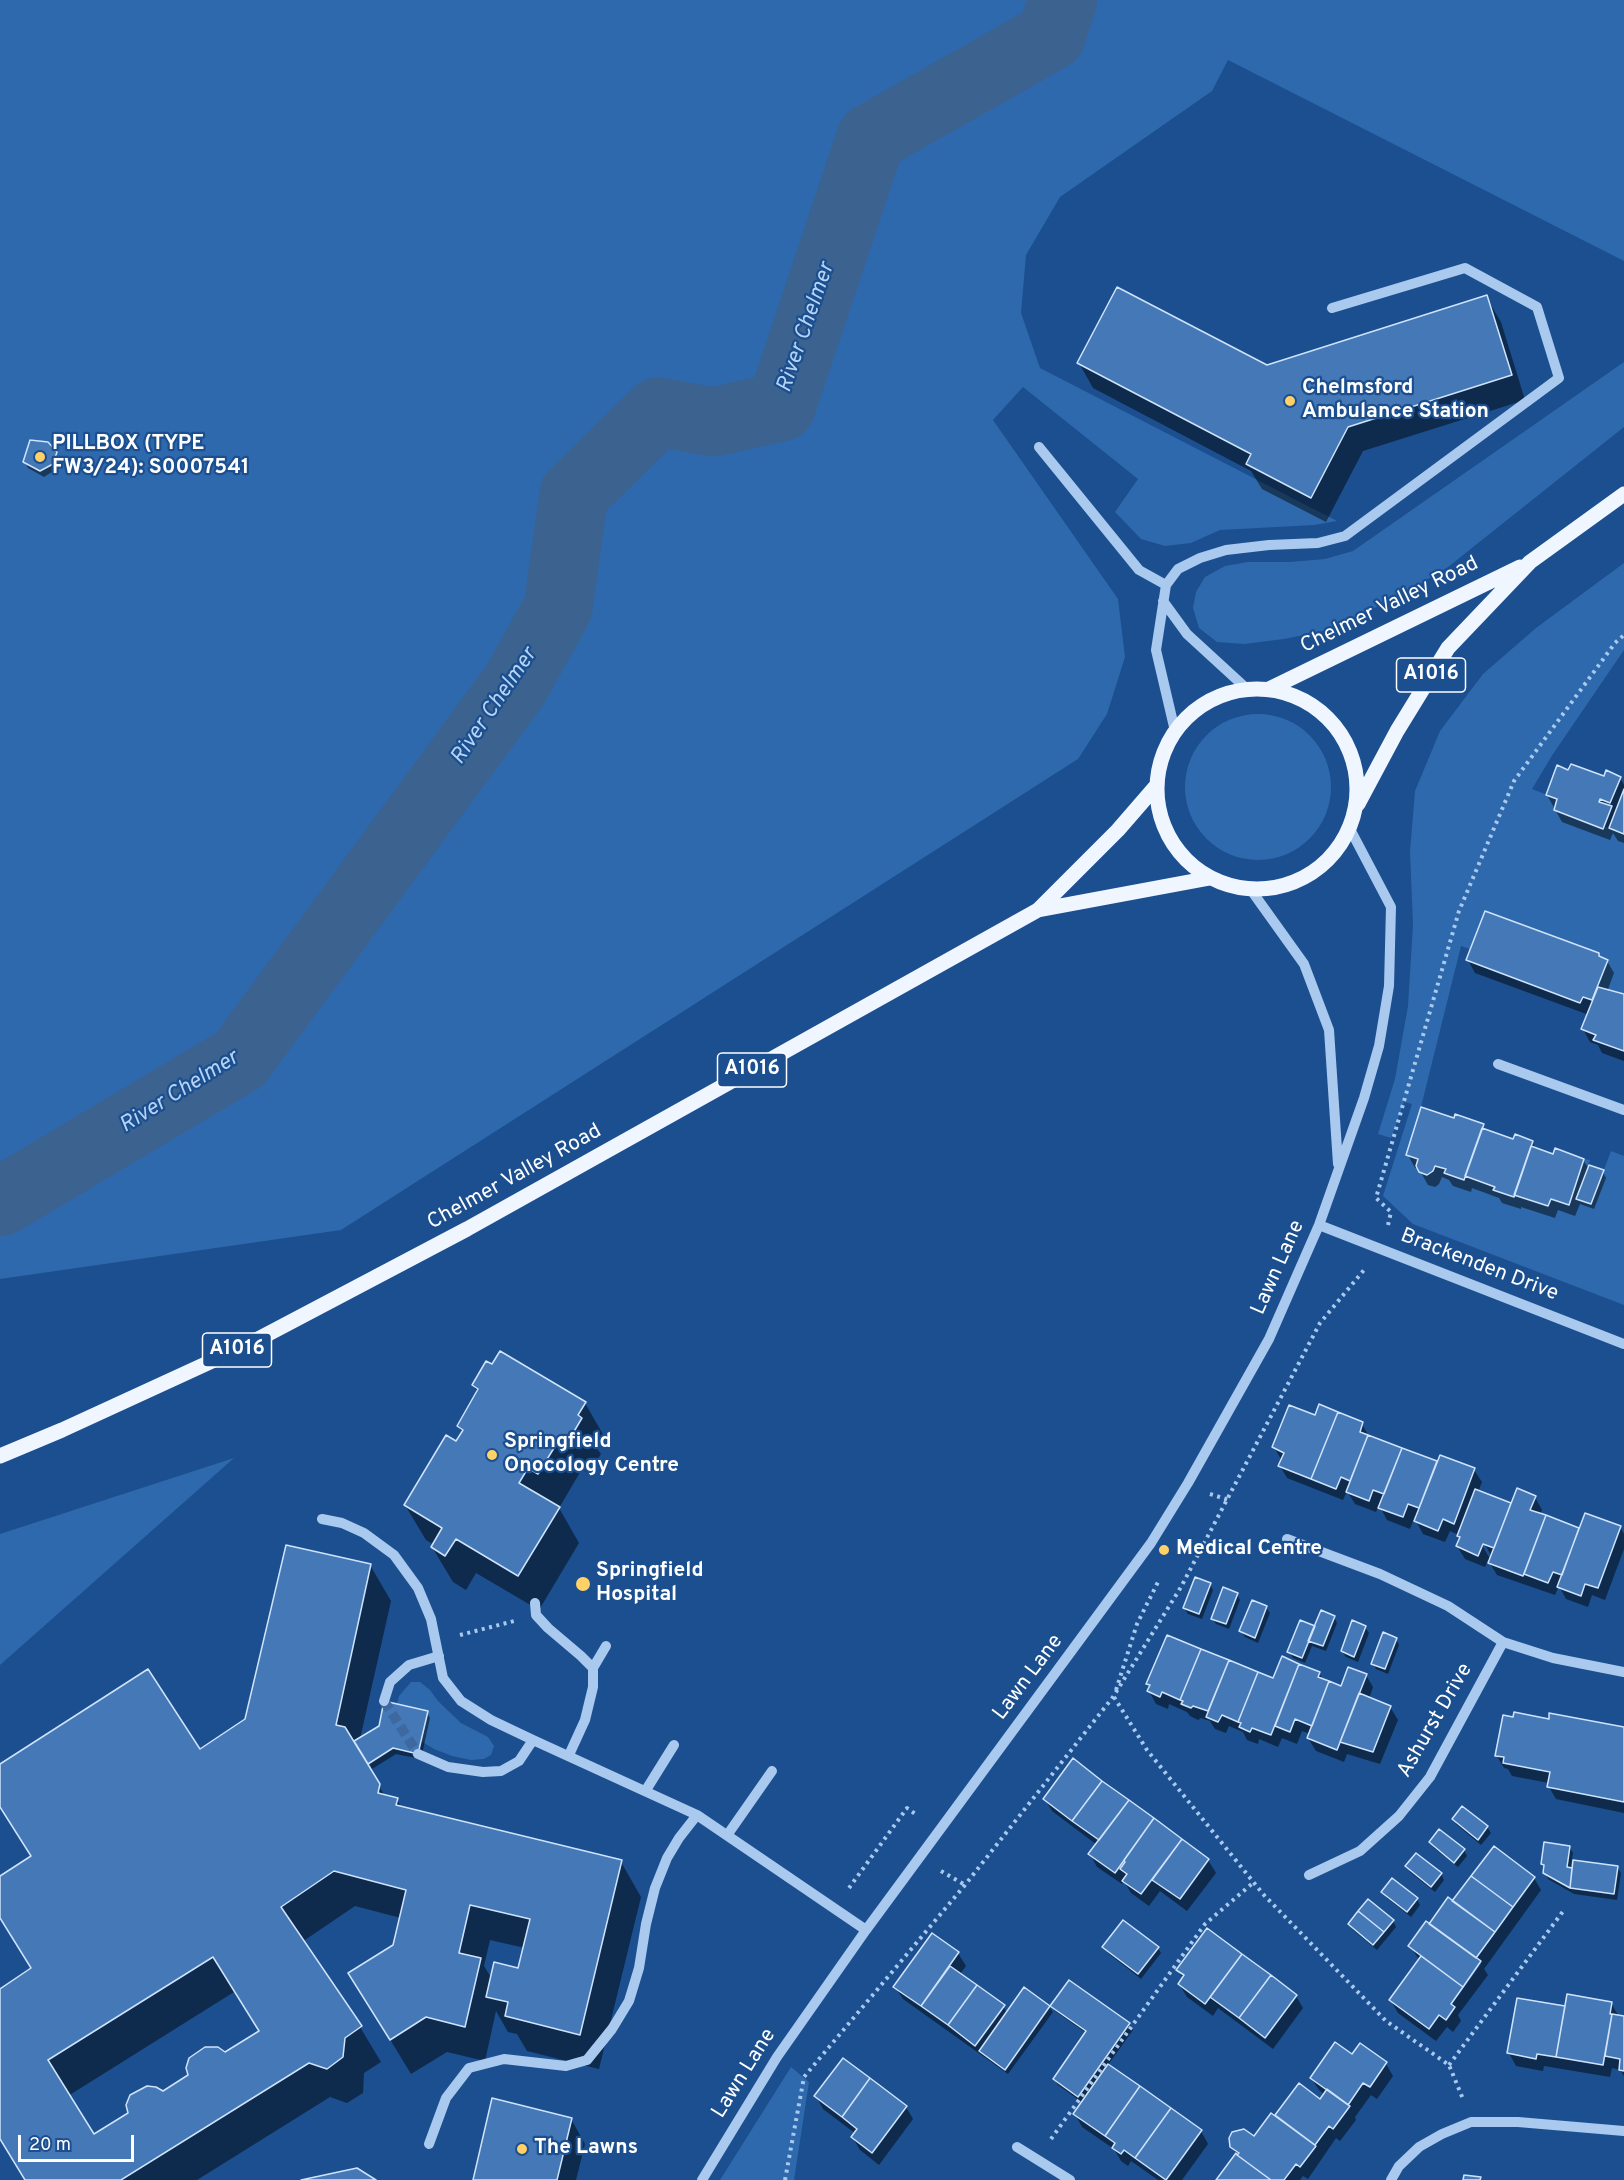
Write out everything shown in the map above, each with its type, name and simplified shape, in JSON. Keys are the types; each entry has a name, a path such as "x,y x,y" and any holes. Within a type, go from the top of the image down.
{"main road":[{"name":"Chelmer Valley Road","path":"1269,689 1530,562 1624,494"},
{"name":"Chelmer Valley Road","path":"1356,806 1397,731 1448,648 1530,562"},
{"name":"A1016","path":"1247,689 1269,689 1300,699 1318,709 1337,727 1350,750 1356,774 1356,806 1350,829 1328,861 1310,875 1293,883 1251,890 1210,878 1190,864 1173,844 1162,821 1157,803 1156,785 1162,756 1175,731 1210,700 1227,693 1247,689"},
{"name":"Chelmer Valley Road","path":"0,1456 62,1430 278,1329 467,1230 1038,910 1118,830 1156,785"},
{"name":"Chelmer Valley Road","path":"1038,910 1210,878"}],"street":[{"path":"1175,731 1156,650 1166,585 1178,569 1200,558 1226,550 1318,543 1345,536 1559,378 1537,307 1465,268 1332,308"},
{"path":"1039,447 1139,570 1166,585"},
{"path":"1163,601 1187,634 1247,689"},
{"name":"Lawn Lane","path":"702,2180 777,2057 866,1930 1151,1543 1188,1483 1269,1339 1319,1225 1364,1098 1379,1046 1389,987 1391,906 1350,829"},
{"name":"Lawn Lane","path":"1251,890 1304,964 1329,1030 1338,1171"},
{"path":"1498,1064 1624,1110"},
{"name":"Brackenden Drive","path":"1319,1225 1624,1344"},
{"path":"322,1519 342,1523 364,1533 394,1555 418,1588 431,1619 443,1678 461,1701 491,1720 532,1740 697,1815 866,1930"},
{"path":"1287,1539 1380,1574 1448,1606 1503,1642 1553,1658 1624,1672"},
{"path":"535,1603 536,1615 542,1622 582,1656 592,1668"},
{"name":"Ashurst Drive","path":"1309,1875 1360,1851 1399,1816 1430,1777 1503,1642"},
{"path":"569,1755 585,1720 593,1687 592,1668 606,1646"},
{"path":"384,1701 390,1682 409,1665 439,1656"},
{"path":"418,1754 448,1767 483,1772 501,1771 519,1761 532,1740"},
{"path":"646,1790 674,1745"},
{"path":"728,1834 772,1771"},
{"path":"429,2144 446,2098 469,2068 504,2059 566,2066 587,2060 612,2029 629,2001 639,1968 655,1888 667,1858 697,1815"},
{"path":"1391,2180 1399,2166 1419,2147 1471,2122 1518,2122 1624,2131"},
{"path":"1017,2147 1070,2180"}],"path":[{"path":"1204,1504 1210,1494"},
{"path":"1162,1574 1137,1624 1113,1697 1147,1750 1254,1882 1386,2021 1449,2065 1464,2102"},
{"path":"1049,2142 1204,1924 1254,1882"},
{"path":"1449,2065 1564,1910"}],"shaded area":[{"path":"0,0 1624,0 1624,261 1228,60 1212,91 1060,197 1026,255 1021,313 1040,368 1337,521 1314,525 1220,530 1191,543 1165,546 1141,539 1115,512 1138,479 1023,387 993,420 1118,599 1125,657 1107,714 1078,759 341,1230 0,1279"},
{"path":"1624,362 1624,427 1448,567 1396,598 1324,631 1244,644 1217,642 1199,628 1193,608 1196,592 1205,577 1225,566 1248,562 1325,559 1353,551"},
{"path":"1624,563 1624,650 1553,754 1532,789 1557,799 1554,810 1624,834 1624,994 1598,987 1608,960 1599,956 1599,953 1485,911 1470,949 1461,946 1421,1107 1406,1155 1418,1159 1419,1172 1427,1175 1433,1171 1435,1166 1446,1169 1444,1173 1463,1180 1465,1176 1495,1187 1494,1190 1513,1197 1514,1195 1548,1206 1551,1199 1569,1204 1584,1159 1590,1160 1576,1199 1591,1204 1611,1151 1624,1156 1624,1305 1413,1224 1383,1196 1412,1104 1404,1102 1391,1138 1378,1134 1395,1079 1408,1006 1413,925 1410,851 1415,791 1440,731 1483,674 1536,628"},
{"path":"1258,714 1272,715 1286,720 1299,726 1310,735 1319,746 1325,759 1330,773 1330,801 1325,815 1319,828 1310,839 1299,848 1286,854 1272,859 1258,860 1244,859 1230,854 1217,848 1206,839 1197,828 1191,815 1186,801 1185,787 1186,773 1191,759 1197,746 1206,735 1217,726 1230,720 1244,715"},
{"path":"234,1458 0,1665 0,1534"},
{"path":"411,1682 420,1682 461,1723 488,1737 494,1746 491,1755 484,1759 471,1760 452,1756 421,1741 397,1704 399,1696"},
{"path":"791,2067 809,2082 794,2180 720,2180"}],"building":[{"name":"Chelmsford Ambulance Station","path":"1117,287 1267,365 1487,295 1512,375 1348,427 1311,498 1246,464 1251,454 1077,363"},
{"name":"PILLBOX (TYPE FW3/24): S0007541","path":"30,440 48,442 57,452 53,464 40,471 23,462"},
{"path":"1571,764 1604,776 1606,770 1621,777 1610,803 1600,799 1599,802 1612,806 1603,829 1554,810 1557,799 1546,795 1557,765 1568,770"},
{"path":"1624,789 1624,834 1609,828"},
{"path":"1485,911 1599,953 1599,956 1608,960 1592,1000 1583,997 1580,1003 1466,960"},
{"path":"1598,987 1624,994 1624,1051 1593,1040 1596,1035 1581,1029"},
{"path":"1421,1107 1454,1118 1455,1114 1484,1124 1464,1180 1444,1173 1446,1169 1435,1166 1433,1171 1427,1175 1419,1172 1416,1166 1418,1159 1406,1155"},
{"path":"1482,1128 1513,1139 1515,1134 1533,1141 1514,1197 1493,1190 1495,1187 1465,1176"},
{"path":"1531,1146 1553,1154 1555,1148 1584,1159 1569,1205 1551,1199 1548,1206 1514,1195"},
{"path":"1589,1165 1604,1170 1591,1204 1576,1199"},
{"name":"Springfield Onocology Centre","path":"500,1351 586,1402 578,1415 582,1418 569,1440 562,1435 538,1474 528,1468 519,1483 560,1507 518,1576 456,1539 445,1556 431,1547 442,1528 404,1505 446,1435 456,1441 463,1430 457,1426 478,1389 472,1385 486,1361 492,1364"},
{"path":"1319,1404 1338,1412 1311,1479 1278,1466 1284,1453 1272,1447 1289,1405 1315,1415"},
{"path":"1338,1412 1363,1422 1360,1432 1368,1435 1350,1481 1341,1477 1336,1489 1311,1479"},
{"path":"1368,1435 1402,1448 1384,1494 1373,1490 1369,1501 1346,1492"},
{"path":"1402,1448 1437,1461 1419,1508 1408,1504 1403,1517 1378,1508"},
{"path":"1440,1455 1475,1468 1454,1524 1443,1519 1438,1531 1414,1521"},
{"path":"1517,1488 1536,1496 1530,1510 1546,1515 1523,1576 1488,1563"},
{"path":"1475,1489 1511,1503 1494,1548 1483,1544 1478,1556 1456,1546 1460,1537 1457,1536"},
{"path":"1585,1513 1621,1526 1598,1588 1585,1584 1581,1596 1557,1587"},
{"path":"1546,1515 1579,1528 1562,1575 1553,1572 1548,1583 1524,1574"},
{"path":"286,1545 371,1564 336,1725 345,1727 380,1784 378,1793 398,1798 396,1805 622,1860 580,2035 505,2016 508,2002 486,1997 494,1962 518,1968 530,1919 470,1905 459,1953 481,1958 465,2027 426,2017 390,2040 348,1973 393,1945 406,1890 334,1871 281,1907 362,2026 345,2038 343,2057 327,2069 309,2063 121,2180 25,2180 0,2139 0,1989 31,1968 0,1918 0,1876 31,1856 0,1807 0,1764 148,1669 200,1749 245,1719","holes":["213,1957 259,2031 225,2052 218,2047 205,2047 189,2058 186,2068 188,2075 163,2091 147,2086 130,2095 126,2105 128,2113 94,2134 48,2060"]},
{"path":"1195,1577 1211,1583 1199,1614 1183,1608"},
{"path":"1223,1587 1238,1593 1226,1624 1211,1619"},
{"path":"1252,1600 1267,1606 1255,1638 1239,1631"},
{"path":"1321,1610 1335,1616 1323,1646 1308,1641"},
{"path":"1300,1620 1315,1626 1302,1658 1287,1652"},
{"path":"1352,1620 1366,1626 1354,1657 1341,1651"},
{"path":"1383,1632 1397,1638 1385,1669 1371,1664"},
{"path":"1167,1635 1201,1649 1180,1700 1162,1692 1160,1697 1147,1691 1150,1685 1146,1684"},
{"path":"1201,1649 1229,1660 1208,1711 1193,1706 1191,1708 1181,1704 1183,1701 1180,1700"},
{"path":"1282,1656 1299,1664 1271,1735 1252,1728 1250,1732 1239,1727 1241,1723 1238,1722 1258,1672 1273,1678"},
{"path":"1229,1660 1258,1672 1238,1722 1222,1715 1218,1722 1206,1717"},
{"path":"1299,1664 1320,1672 1318,1677 1329,1681 1312,1726 1295,1719 1290,1732 1275,1726"},
{"path":"1348,1667 1367,1674 1337,1750 1307,1738 1329,1681 1341,1686"},
{"path":"1359,1693 1391,1706 1373,1752 1340,1742"},
{"path":"384,1701 428,1711 418,1754 393,1748 368,1764 354,1741 379,1726"},
{"path":"1514,1712 1549,1719 1549,1713 1624,1727 1624,1802 1547,1787 1550,1772 1503,1763 1504,1757 1495,1756 1503,1715 1513,1717"},
{"path":"1073,1758 1102,1781 1072,1821 1043,1799"},
{"path":"1102,1781 1129,1800 1099,1840 1072,1821"},
{"path":"1129,1800 1154,1818 1115,1873 1088,1854"},
{"path":"1462,1806 1488,1826 1478,1840 1452,1819"},
{"path":"1154,1818 1182,1839 1141,1894 1122,1881 1127,1874 1120,1869"},
{"path":"1439,1829 1465,1849 1454,1863 1429,1842"},
{"path":"1182,1839 1209,1859 1180,1899 1152,1880"},
{"path":"1544,1842 1570,1846 1567,1867 1572,1868 1570,1888 1543,1873 1544,1865 1541,1864"},
{"path":"1494,1846 1535,1877 1513,1907 1471,1876"},
{"path":"1416,1853 1442,1873 1431,1887 1405,1866"},
{"path":"1573,1860 1618,1866 1614,1894 1570,1888"},
{"path":"1471,1876 1513,1907 1495,1932 1452,1901"},
{"path":"1392,1878 1418,1898 1407,1912 1381,1892"},
{"path":"1448,1897 1495,1932 1476,1958 1429,1924"},
{"path":"1368,1899 1394,1920 1384,1932 1358,1911"},
{"path":"1358,1911 1384,1932 1373,1945 1348,1924"},
{"path":"1123,1920 1159,1947 1138,1974 1102,1947"},
{"path":"1426,1921 1481,1961 1463,1987 1408,1946"},
{"path":"1207,1928 1242,1954 1205,2004 1178,1984 1184,1975 1176,1970"},
{"path":"932,1933 959,1952 921,2006 893,1987"},
{"path":"1242,1954 1271,1975 1239,2018 1210,1997"},
{"path":"1421,1956 1463,1987 1451,2004 1455,2007 1446,2020 1439,2015 1429,2029 1389,2000"},
{"path":"950,1966 977,1985 948,2025 921,2006"},
{"path":"1271,1975 1297,1995 1265,2038 1239,2018"},
{"path":"1069,1980 1130,2023 1078,2097 1053,2079 1086,2031 1050,2006"},
{"path":"977,1985 1005,2005 975,2046 948,2025"},
{"path":"1024,1987 1050,2006 1005,2070 979,2051"},
{"path":"1567,1994 1612,2002 1603,2065 1556,2057"},
{"path":"1517,1998 1565,2006 1556,2057 1537,2054 1536,2059 1507,2053"},
{"path":"1612,2014 1624,2016 1624,2071 1619,2070 1620,2059 1605,2056"},
{"path":"1335,2042 1352,2054 1360,2043 1387,2062 1370,2087 1363,2083 1348,2105 1310,2078"},
{"path":"843,2058 870,2078 842,2117 814,2096"},
{"path":"1108,2064 1140,2086 1105,2136 1073,2114"},
{"path":"870,2078 907,2106 872,2153 851,2137 857,2129 842,2117"},
{"path":"1299,2083 1320,2099 1327,2089 1350,2106 1333,2129 1329,2126 1315,2145 1275,2115"},
{"path":"1140,2086 1171,2108 1135,2158 1124,2150 1121,2154 1112,2148 1115,2143 1105,2136"},
{"name":"The Lawns","path":"492,2098 572,2118 557,2180 473,2180"},
{"path":"1171,2108 1202,2130 1166,2180 1135,2158"},
{"path":"1271,2113 1316,2146 1300,2167 1296,2164 1284,2180 1271,2180 1237,2155 1239,2153 1230,2147 1229,2138 1232,2132 1244,2129 1254,2136"},
{"path":"1236,2153 1237,2155 1271,2180 1216,2180"},
{"path":"357,2168 376,2180 301,2180"},
{"path":"1464,2175 1481,2177 1480,2180 1463,2180"}],"waterway":[{"name":"River Chelmer","path":"0,1202 240,1059 515,685 558,608 574,494 658,412 713,422 781,407 871,138 1051,36 1063,0"}],"tunnel":[{"path":"384,1701 418,1754"}],"place":[{"name":"Chelmsford Ambulance Station","path":"1290,401"},
{"name":"PILLBOX (TYPE FW3/24): S0007541","path":"40,457"},
{"name":"Springfield Onocology Centre","path":"492,1455"},
{"name":"Medical Centre","path":"1164,1550"},
{"name":"Springfield Hospital","path":"583,1584"},
{"name":"The Lawns","path":"522,2149"}]}
